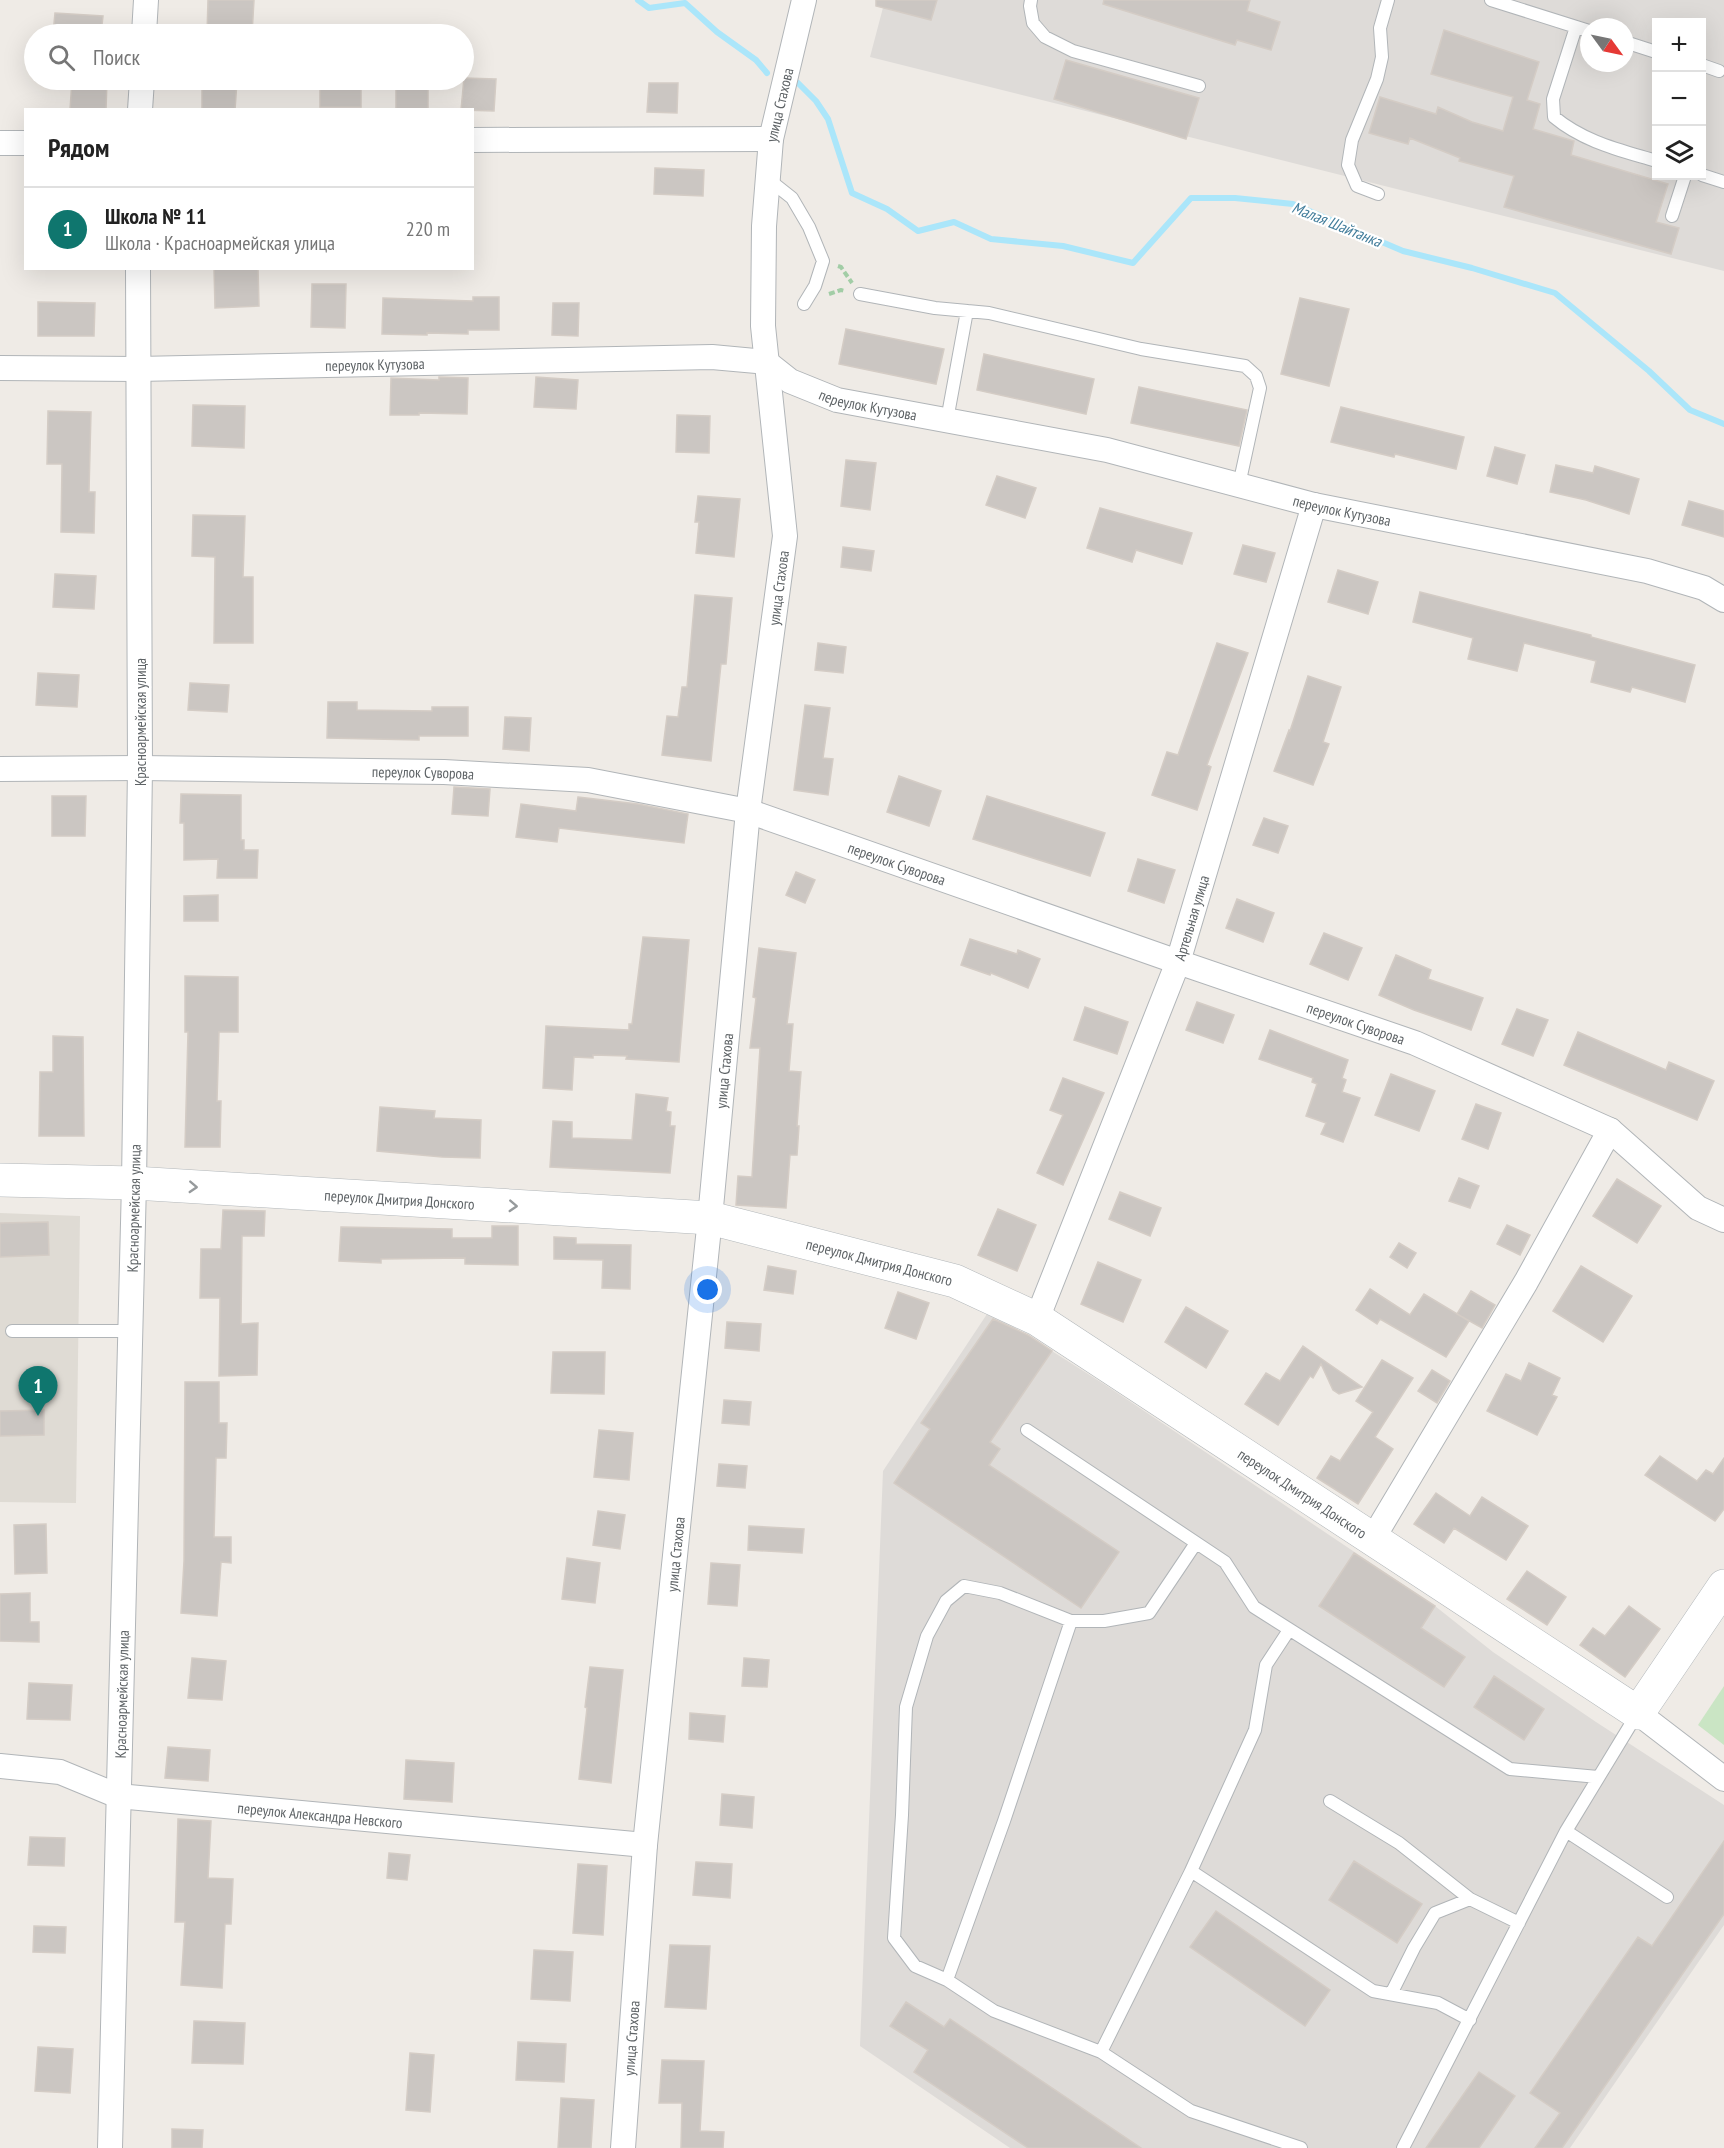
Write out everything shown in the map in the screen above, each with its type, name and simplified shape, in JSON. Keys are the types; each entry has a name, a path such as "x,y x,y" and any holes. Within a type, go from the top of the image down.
{"street":[{"path":"145,24 146,0"},
{"name":"улица Стахова","path":"623,2148 645,1845 710,1218 748,811 785,536 763,326 764,226 771,139 804,0"},
{"path":"140,108 141,90"},
{"path":"474,140 771,139"},
{"path":"0,143 24,143"},
{"name":"Красноармейская улица","path":"110,2148 134,1183 140,768 138,270"},
{"name":"переулок Кутузова","path":"0,368 138,369 712,357 766,362 790,381 837,400 1107,450 1314,505 1647,571 1704,588 1724,600"},
{"name":"Артельная улица","path":"1037,1319 1178,962 1314,505"},
{"name":"переулок Суворова","path":"0,769 140,768 444,772 588,780 748,811 1415,1043 1610,1130 1698,1208 1724,1220"},
{"path":"1372,1540 1526,1282 1610,1130"},
{"name":"переулок Дмитрия Донского","path":"0,1180 134,1183 710,1218 955,1281 1037,1319 1638,1713"},
{"path":"1724,1586 1638,1713 1724,1779"},
{"name":"переулок Александра Невского","path":"0,1766 60,1772 118,1796 645,1845"}],"lane":[{"path":"1031,0 1029,6 1033,23 1045,37 1073,51 1199,86"},
{"path":"1378,194 1357,186 1348,165 1352,140 1377,79 1382,57 1380,28 1389,0"},
{"path":"1491,0 1580,28"},
{"path":"1580,36 1553,99 1554,117 1567,128 1591,142 1652,160"},
{"path":"1634,45 1652,51"},
{"path":"1706,67 1719,71"},
{"path":"1706,177 1724,182"},
{"path":"768,179 792,198 809,227 823,261 815,286 804,304"},
{"path":"1672,216 1684,180"},
{"path":"860,294 935,308 989,313 1141,349 1245,366 1256,376 1260,388 1239,485"},
{"path":"947,420 967,311"},
{"path":"12,1331 129,1331"},
{"path":"1027,1430 1225,1562 1254,1607 1510,1769 1598,1777"},
{"path":"1196,1543 1149,1613 1104,1620 1071,1621 1000,1593 964,1586 946,1601 927,1635 906,1707 894,1938 915,1966 947,1980 994,2011 1101,2052 1191,2111 1301,2148"},
{"path":"947,1980 1004,1821 1071,1621"},
{"path":"1101,2052 1191,1871 1255,1730 1266,1665 1289,1630"},
{"path":"1403,2148 1566,1831 1638,1713"},
{"path":"1330,1801 1399,1843 1470,1899 1519,1923"},
{"path":"1566,1831 1667,1897"},
{"path":"1191,1871 1373,1991 1438,2002 1470,2020"},
{"path":"1391,1994 1414,1948 1436,1913 1470,1899"}],"path":[{"path":"823,261 841,267 860,294"}],"shaded area":[{"path":"885,0 1724,0 1724,271 870,57"},
{"path":"0,1213 80,1216 76,1503 0,1502"},
{"path":"989,1311 1107,1386 1435,1606 1493,1652 1724,1805 1724,1925 1570,2148 1010,2148 860,2046 883,1471"}],"green space":[{"path":"1724,1686 1724,1745 1698,1725"}],"building":[{"path":"208,0 254,0 253,24 207,24"},
{"path":"876,0 937,0 931,20 876,6"},
{"path":"1104,0 1250,0 1247,11 1280,22 1271,50 1237,40 1235,45 1103,4"},
{"path":"55,13 103,16 102,24 54,24"},
{"path":"1444,30 1539,62 1527,100 1540,104 1533,129 1574,141 1571,155 1668,184 1656,222 1679,228 1671,254 1504,207 1514,176 1459,161 1460,158 1410,138 1408,144 1369,133 1380,97 1436,114 1438,107 1472,122 1503,131 1513,97 1431,74"},
{"path":"1066,60 1199,98 1186,139 1054,99"},
{"path":"474,78 496,79 494,111 461,108 463,90 474,90"},
{"path":"649,83 678,83 677,113 647,112"},
{"path":"71,90 107,90 106,108 70,108"},
{"path":"202,90 236,90 235,108 202,108"},
{"path":"320,90 361,90 361,107 320,107"},
{"path":"396,90 428,90 428,108 396,108"},
{"path":"655,168 704,170 703,196 654,194"},
{"path":"214,270 258,270 259,306 215,308"},
{"path":"312,284 346,284 345,328 311,327"},
{"path":"473,297 499,297 499,330 468,330 468,334 382,334 383,298 473,301"},
{"path":"1300,298 1349,309 1329,386 1281,374"},
{"path":"38,302 95,303 94,336 38,336"},
{"path":"553,303 579,303 578,336 552,335"},
{"path":"846,329 944,349 936,384 839,364"},
{"path":"984,354 1094,379 1086,414 977,390"},
{"path":"439,377 468,378 467,414 390,415 391,378 439,380"},
{"path":"536,377 578,380 576,409 534,407"},
{"path":"1139,387 1247,410 1239,446 1131,423"},
{"path":"193,405 245,406 244,448 192,446"},
{"path":"1341,407 1464,437 1456,469 1331,442"},
{"path":"48,411 91,412 89,492 95,492 94,533 61,532 62,464 47,464"},
{"path":"677,415 710,416 709,453 676,452"},
{"path":"1495,447 1525,455 1517,484 1487,476"},
{"path":"846,460 876,463 870,510 841,506"},
{"path":"1556,465 1593,473 1595,466 1639,479 1629,514 1586,500 1550,492"},
{"path":"997,476 1036,488 1025,518 986,505"},
{"path":"698,496 740,499 734,557 696,553 699,522 695,522"},
{"path":"1689,501 1724,511 1724,537 1682,525"},
{"path":"1100,508 1192,533 1182,564 1136,550 1132,562 1087,548"},
{"path":"193,515 245,516 243,577 253,577 253,643 214,643 215,557 192,556"},
{"path":"1243,545 1275,553 1266,582 1234,574"},
{"path":"843,547 874,551 871,571 841,567"},
{"path":"1338,570 1378,582 1368,614 1328,602"},
{"path":"55,574 96,576 94,609 53,607"},
{"path":"1420,592 1591,635 1591,637 1695,665 1685,702 1632,687 1630,692 1591,682 1596,661 1524,643 1517,671 1468,659 1473,638 1413,622"},
{"path":"695,595 732,598 726,664 721,664 711,761 662,755 667,716 678,717 682,687 687,687"},
{"path":"818,643 846,647 843,673 815,670"},
{"path":"1217,643 1248,653 1207,765 1211,767 1197,810 1152,795 1167,752 1178,755"},
{"path":"38,673 79,675 77,707 36,705"},
{"path":"1308,676 1341,687 1323,742 1329,744 1313,785 1274,771"},
{"path":"190,683 229,685 227,712 188,710"},
{"path":"328,702 357,702 357,710 432,711 432,707 468,707 468,736 419,736 419,740 327,738"},
{"path":"805,705 830,708 823,758 833,759 828,795 794,790"},
{"path":"505,717 531,718 529,751 503,749"},
{"path":"899,776 941,791 929,826 887,812"},
{"path":"454,787 490,789 488,816 452,814"},
{"path":"181,794 241,795 241,840 244,840 244,850 258,850 257,878 217,878 218,859 184,860 184,823 180,823"},
{"path":"52,796 86,796 85,836 52,836"},
{"path":"987,796 1105,833 1090,876 973,839"},
{"path":"578,797 638,804 688,814 684,843 559,828 557,842 516,837 521,804 576,811"},
{"path":"1264,818 1288,826 1278,853 1253,845"},
{"path":"1138,859 1175,870 1164,903 1128,891"},
{"path":"796,872 815,880 805,903 786,895"},
{"path":"218,895 218,921 184,921 184,896"},
{"path":"1237,899 1274,913 1263,942 1226,928"},
{"path":"1324,933 1362,948 1348,980 1310,964"},
{"path":"643,937 689,940 679,1062 626,1059 627,1056 574,1057 572,1090 543,1088 546,1026 629,1030 629,1024 632,1024"},
{"path":"970,939 1017,954 1018,950 1040,959 1028,988 991,973 990,975 961,965"},
{"path":"759,948 796,953 787,1024 793,1024 789,1071 801,1072 797,1126 799,1126 797,1155 790,1155 786,1208 736,1205 738,1176 752,1177 760,1048 750,1048"},
{"path":"1396,955 1431,970 1428,979 1483,998 1471,1030 1379,995"},
{"path":"185,976 238,977 238,1032 219,1032 217,1101 221,1101 220,1147 185,1147 188,1032 185,1032"},
{"path":"1197,1002 1234,1015 1223,1043 1186,1030"},
{"path":"1085,1007 1128,1022 1117,1054 1074,1040"},
{"path":"1517,1009 1548,1020 1533,1056 1502,1044"},
{"path":"1270,1030 1348,1060 1342,1078 1346,1080 1342,1092 1360,1098 1343,1142 1321,1134 1326,1123 1306,1116 1317,1084 1312,1082 1313,1078 1259,1059"},
{"path":"1578,1032 1666,1070 1669,1062 1714,1081 1697,1120 1564,1065"},
{"path":"53,1036 83,1037 84,1136 39,1136 40,1072 53,1072"},
{"path":"1391,1074 1435,1091 1419,1131 1375,1115"},
{"path":"1063,1078 1104,1093 1063,1185 1037,1173 1063,1115 1050,1110"},
{"path":"636,1094 668,1098 666,1111 671,1112 670,1126 675,1126 670,1173 550,1167 553,1121 572,1122 572,1138 632,1140"},
{"path":"1476,1104 1501,1113 1488,1149 1462,1139"},
{"path":"380,1107 435,1111 434,1118 481,1120 480,1158 377,1151"},
{"path":"1459,1178 1479,1186 1470,1208 1449,1201"},
{"path":"1617,1179 1661,1206 1637,1243 1593,1216"},
{"path":"1120,1192 1161,1208 1150,1236 1109,1219"},
{"path":"998,1209 1036,1225 1017,1271 978,1255"},
{"path":"223,1210 265,1211 264,1236 242,1236 241,1324 258,1323 257,1375 219,1376 220,1298 200,1298 201,1249 221,1249"},
{"path":"48,1222 49,1255 0,1257 0,1223"},
{"path":"1507,1225 1530,1235 1520,1255 1497,1244"},
{"path":"492,1226 518,1226 518,1265 465,1264 465,1258 381,1259 381,1263 339,1261 341,1227 452,1229 452,1238 492,1238"},
{"path":"554,1237 576,1238 576,1244 631,1245 630,1289 602,1288 603,1260 554,1259"},
{"path":"1399,1243 1416,1253 1407,1268 1390,1257"},
{"path":"1098,1262 1141,1280 1123,1322 1081,1304"},
{"path":"768,1266 796,1271 793,1294 764,1290"},
{"path":"1581,1266 1632,1296 1603,1342 1553,1311"},
{"path":"1370,1289 1410,1315 1424,1294 1469,1321 1446,1357 1380,1319 1377,1324 1356,1310"},
{"path":"1471,1291 1495,1305 1482,1328 1457,1314"},
{"path":"898,1292 929,1303 916,1339 885,1328"},
{"path":"1186,1307 1228,1331 1206,1368 1165,1342"},
{"path":"993,1319 1028,1335 1052,1351 990,1442 1000,1449 989,1465 1119,1552 1081,1608 894,1483 930,1429 921,1423"},
{"path":"727,1322 761,1324 759,1351 725,1348"},
{"path":"1303,1346 1362,1387 1339,1394 1333,1390 1321,1364 1313,1378 1310,1376 1278,1425 1245,1404 1266,1373 1280,1381"},
{"path":"553,1352 605,1352 604,1394 551,1393"},
{"path":"1382,1360 1413,1378 1375,1437 1393,1449 1358,1504 1317,1478 1331,1456 1340,1461 1373,1412 1356,1401"},
{"path":"1529,1363 1560,1378 1552,1395 1557,1397 1537,1435 1487,1411 1506,1374 1521,1381"},
{"path":"1432,1370 1450,1381 1437,1403 1418,1391"},
{"path":"185,1382 219,1382 219,1423 227,1423 226,1458 216,1458 214,1537 231,1537 231,1563 221,1562 217,1616 181,1613 184,1561"},
{"path":"724,1400 751,1402 749,1425 722,1423"},
{"path":"44,1410 44,1435 0,1436 0,1411"},
{"path":"599,1430 633,1433 629,1480 594,1477"},
{"path":"1660,1456 1697,1481 1706,1470 1713,1474 1724,1458 1724,1509 1715,1521 1645,1475"},
{"path":"719,1464 747,1466 745,1488 717,1486"},
{"path":"1436,1493 1470,1516 1482,1497 1528,1526 1506,1560 1454,1528 1444,1543 1414,1524"},
{"path":"598,1511 625,1515 620,1549 593,1545"},
{"path":"46,1524 47,1573 15,1574 14,1525"},
{"path":"749,1526 804,1529 802,1553 748,1550"},
{"path":"1354,1553 1435,1606 1421,1628 1465,1657 1444,1687 1319,1606"},
{"path":"567,1558 600,1563 595,1603 562,1599"},
{"path":"711,1563 740,1565 737,1606 708,1604"},
{"path":"1527,1571 1566,1597 1547,1625 1507,1599"},
{"path":"30,1593 30,1622 39,1622 39,1642 0,1641 0,1594"},
{"path":"1629,1606 1660,1629 1625,1677 1580,1645 1593,1628 1605,1636"},
{"path":"192,1658 226,1661 222,1700 188,1698"},
{"path":"744,1658 769,1660 767,1687 742,1686"},
{"path":"590,1667 623,1670 611,1783 579,1779"},
{"path":"1494,1676 1544,1709 1524,1740 1474,1707"},
{"path":"29,1683 72,1685 70,1720 27,1719"},
{"path":"690,1713 725,1716 723,1742 689,1739"},
{"path":"168,1747 210,1750 208,1781 165,1778"},
{"path":"406,1760 454,1763 452,1802 404,1799"},
{"path":"722,1794 754,1797 752,1828 720,1825"},
{"path":"178,1819 211,1821 208,1878 233,1879 231,1924 225,1924 222,1988 181,1985 185,1922 175,1922"},
{"path":"30,1837 65,1838 64,1866 28,1865"},
{"path":"1724,1841 1724,1914 1562,2148 1535,2148 1560,2113 1530,2093 1638,1937 1652,1946"},
{"path":"389,1853 410,1855 407,1880 387,1878"},
{"path":"1354,1861 1422,1904 1397,1943 1329,1900"},
{"path":"696,1862 732,1864 730,1898 693,1895"},
{"path":"578,1864 607,1866 603,1935 573,1933"},
{"path":"1216,1911 1330,1990 1305,2026 1190,1947"},
{"path":"34,1926 66,1927 65,1953 33,1952"},
{"path":"670,1945 710,1946 706,2009 665,2007"},
{"path":"534,1950 573,1952 570,2001 531,1999"},
{"path":"906,2002 944,2027 950,2019 1141,2148 1028,2148 914,2072 928,2050 890,2026"},
{"path":"194,2021 245,2023 243,2064 192,2063"},
{"path":"518,2042 566,2044 564,2082 516,2080"},
{"path":"38,2047 73,2049 70,2093 35,2091"},
{"path":"410,2053 434,2055 430,2112 406,2110"},
{"path":"662,2060 704,2061 700,2131 724,2132 723,2148 681,2148 682,2103 659,2103"},
{"path":"1479,2072 1515,2096 1479,2148 1426,2148"},
{"path":"561,2098 594,2100 591,2148 558,2148"},
{"path":"172,2129 203,2130 202,2148 172,2148"}],"waterway":[{"name":"Малая Шайтанка","path":"638,0 649,8 685,3 717,32 756,60 767,73"},
{"name":"Малая Шайтанка","path":"798,83 816,101 828,119 852,193 887,209 918,231 954,222 991,239 1063,246 1133,263 1191,198 1235,198 1293,204 1403,251 1472,268 1555,293 1649,371 1690,410 1724,424"}],"place":[{"name":"Школа № 11","path":"38,1416"}]}
